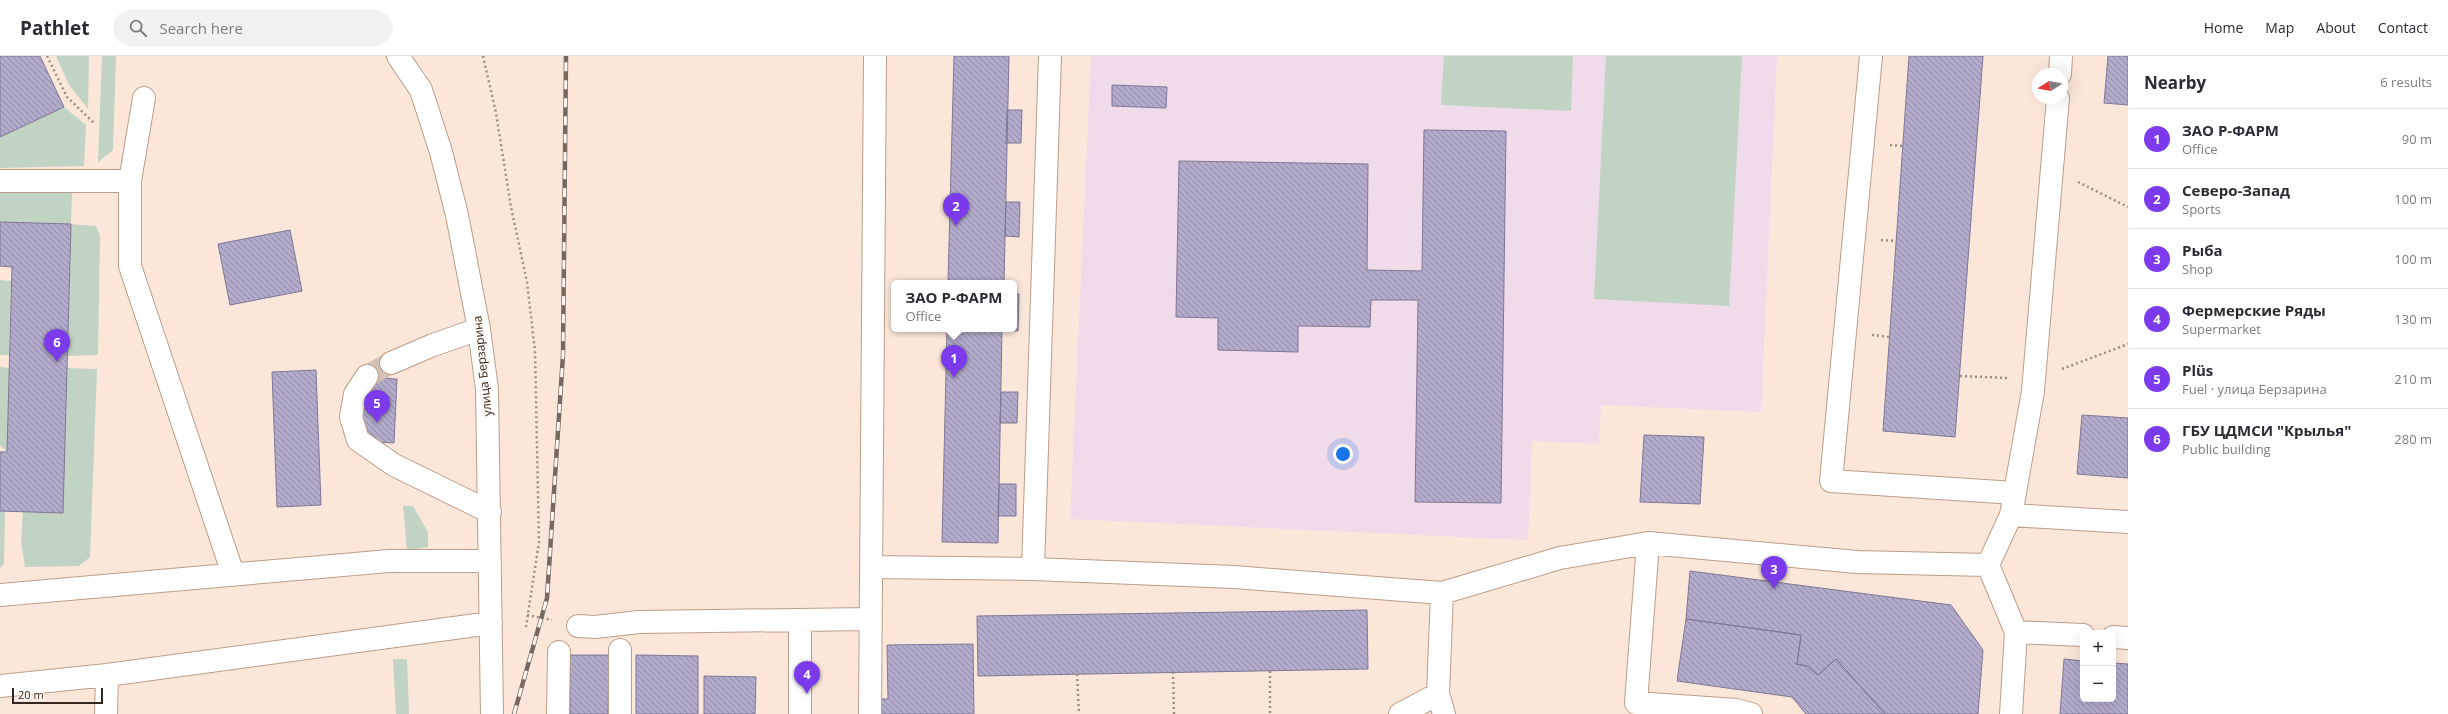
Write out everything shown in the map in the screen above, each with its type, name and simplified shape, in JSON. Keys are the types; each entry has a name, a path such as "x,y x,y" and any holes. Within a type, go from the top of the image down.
{"street":[{"name":"улица Берзарина","path":"398,56 421,90 440,152 459,222 479,330 487,389 492,714"},
{"path":"870,714 869,619 871,566 876,56"},
{"path":"1033,569 1050,56"},
{"path":"1871,56 1831,481 2015,493"},
{"path":"2060,68 2061,56"},
{"path":"144,98 130,181 130,266 233,574"},
{"path":"2011,714 2016,632 1988,565 2011,515 2034,379 2058,104"},
{"path":"0,181 130,181"},
{"path":"391,364 433,345 479,330"},
{"path":"367,376 355,394 351,417 358,440 394,466 490,512"},
{"path":"2011,515 2128,522"},
{"path":"871,566 1033,569 1234,577 1442,593 1560,558 1648,543 1857,562 1988,565"},
{"path":"1648,543 1636,703 1736,710 1751,714"},
{"path":"0,595 389,560 490,561"},
{"path":"1400,714 1441,704 1442,593"},
{"path":"578,626 595,627 639,622 869,619"},
{"path":"800,620 800,714"},
{"path":"0,686 106,675 491,623"},
{"path":"2016,632 2080,635"},
{"path":"2116,637 2128,638"},
{"path":"620,650 620,714"},
{"path":"558,714 559,652"},
{"path":"106,675 106,714"}],"path":[{"path":"47,56 67,97 94,123"},
{"path":"483,56 496,113 511,207 527,282 535,351 539,542 526,627"},
{"path":"2052,170 2128,207"},
{"path":"1960,376 2034,379 2128,345"},
{"path":"1270,671 1270,714"},
{"path":"1173,672 1174,714"},
{"path":"1077,674 1079,714"}],"shaded area":[{"path":"1091,56 1777,56 1761,412 1601,405 1599,444 1532,441 1528,540 1070,519"}],"green space":[{"path":"56,56 89,56 88,109 69,85"},
{"path":"102,56 116,56 113,150 98,162"},
{"path":"1444,56 1573,56 1571,111 1441,105"},
{"path":"1606,56 1742,56 1729,306 1594,299"},
{"path":"64,107 86,125 84,166 0,168 0,137"},
{"path":"31,190 72,193 71,224 96,226 100,235 98,355 67,356 0,222 0,192"},
{"path":"0,280 11,281 9,355 0,355"},
{"path":"0,367 9,368 7,452 0,445"},
{"path":"67,368 97,369 90,557 79,566 25,567 21,541 23,511"},
{"path":"403,506 413,506 428,532 428,547 407,550"},
{"path":"0,511 5,511 4,563 0,568"},
{"path":"393,659 407,659 409,714 396,714"}],"building":[{"path":"0,56 40,56 64,107 0,137"},
{"path":"954,56 1009,56 1004,280 948,280"},
{"path":"1909,56 1983,56 1955,437 1883,431"},
{"path":"2108,56 2128,56 2128,105 2104,103"},
{"path":"1112,85 1167,87 1166,108 1112,106"},
{"path":"1007,110 1022,110 1021,143 1006,143"},
{"path":"1424,130 1506,131 1501,503 1415,502 1418,300 1371,300 1370,327 1298,326 1298,352 1218,350 1218,318 1176,317 1179,161 1368,164 1367,270 1422,271"},
{"path":"1006,202 1020,202 1019,237 1005,236"},
{"path":"0,222 71,224 63,513 0,511 0,452 7,452 12,267 0,266"},
{"path":"290,230 302,291 230,305 218,244"},
{"path":"1017,294 1019,294 1018,331"},
{"path":"947,332 1002,332 998,543 942,542"},
{"path":"316,370 321,505 277,507 272,372"},
{"path":"362,377 397,379 394,443 359,441"},
{"path":"1001,392 1018,392 1017,423 1000,423"},
{"path":"2082,415 2128,418 2128,478 2077,474"},
{"path":"1644,435 1704,437 1700,504 1640,502"},
{"path":"999,484 1016,484 1016,516 998,516"},
{"path":"1690,571 1951,605 1983,650 1978,714 1885,714 1836,659 1818,675 1807,666 1797,664 1801,635 1686,619"},
{"path":"1367,610 1368,669 978,676 977,616"},
{"path":"1686,619 1801,635 1797,664 1807,666 1818,675 1836,659 1885,714 1806,714 1792,697 1677,681"},
{"path":"973,644 974,714 878,714 878,699 888,699 887,645"},
{"path":"570,655 609,655 608,714 570,714"},
{"path":"636,655 698,656 698,714 636,714"},
{"path":"2064,659 2080,661 2080,702 2116,702 2116,663 2128,664 2128,714 2060,714"},
{"path":"704,676 756,677 755,714 704,714"}],"tunnel":[{"path":"367,376 391,363"}],"railway":[{"path":"514,714 547,598 563,355 566,56"}],"place":[{"name":"Северо-Запад","path":"956,226"},
{"name":"ГБУ ЦДМСИ \"Крылья\"","path":"57,362"},
{"name":"ЗАО Р-ФАРМ","path":"954,378"},
{"name":"Plüs","path":"377,423"},
{"name":"Рыба","path":"1774,589"},
{"name":"Фермерские Ряды","path":"807,694"}]}
